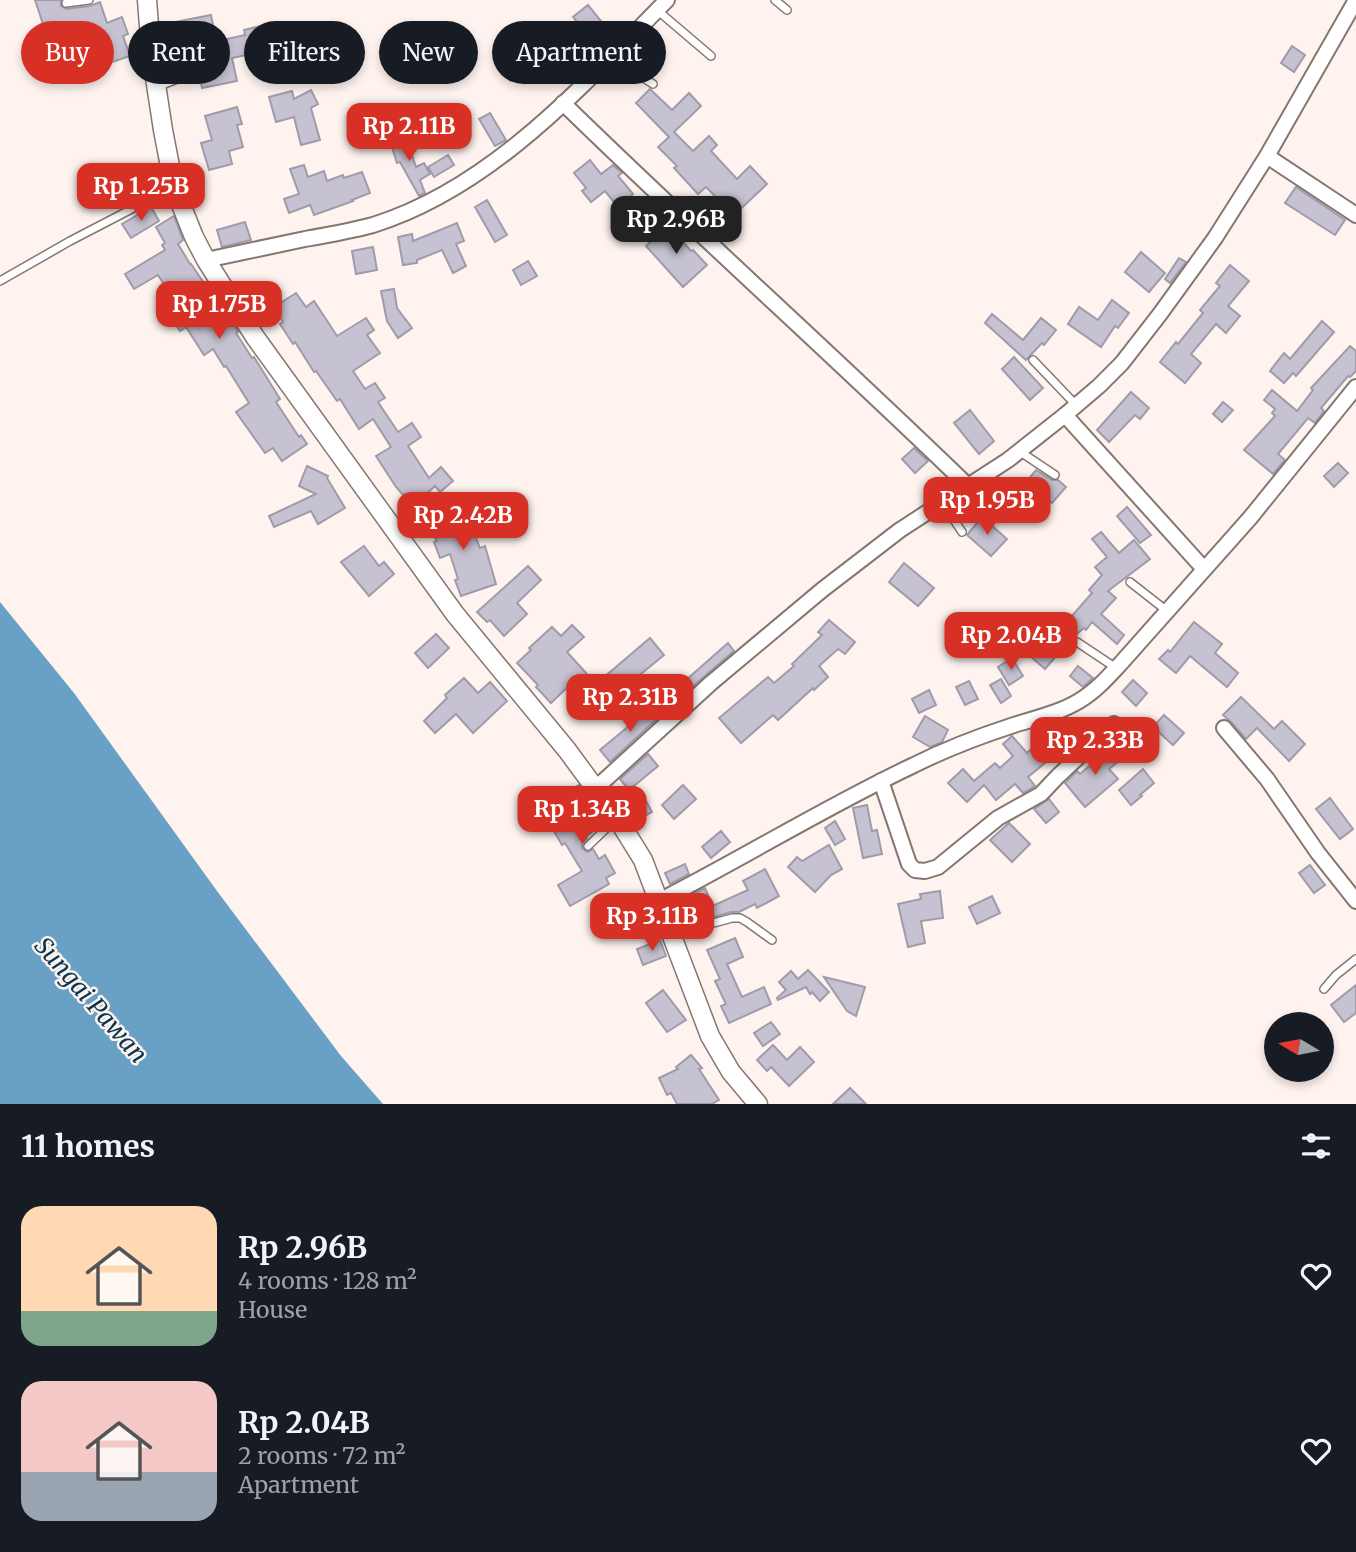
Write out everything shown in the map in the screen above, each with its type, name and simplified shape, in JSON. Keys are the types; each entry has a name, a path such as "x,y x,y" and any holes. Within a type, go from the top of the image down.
{"street":[{"path":"147,0 149,39 174,187 206,260 255,337 446,603 567,750 617,818 643,860 710,1036 731,1072 758,1104"},
{"path":"596,788 711,683 822,590 900,530 1019,451 1099,386 1122,363 1215,238 1267,156 1356,0"},
{"path":"647,21 662,5"},
{"path":"206,260 340,233 373,225 401,214 474,177 583,84"},
{"path":"563,103 968,486"},
{"path":"1267,156 1356,215"},
{"path":"659,901 881,780 956,746 1066,709 1090,694 1250,518 1356,387"},
{"path":"1070,410 1203,569"},
{"path":"881,780 909,864 915,870 925,871 938,867 998,818 1041,794 1114,724"},
{"path":"1224,727 1356,901"}],"lane":[{"path":"66,3 89,0"},
{"path":"775,0 787,10"},
{"path":"662,5 711,56"},
{"path":"156,87 164,84"},
{"path":"138,180 171,169"},
{"path":"0,282 70,241 174,187"},
{"path":"1033,360 1070,410"},
{"path":"1019,451 1055,475"},
{"path":"943,502 962,531"},
{"path":"1130,582 1167,611"},
{"path":"1077,642 1116,668"},
{"path":"588,846 617,818"},
{"path":"672,934 740,918 772,940"},
{"path":"1324,989 1356,959"}],"water":[{"name":"Sungai Pawan","path":"0,602 74,693 217,891 341,1056 383,1104 0,1104"}],"building":[{"path":"35,0 61,0 61,6 66,9 100,2 106,21 42,21"},
{"path":"588,5 601,21 576,21 573,17"},
{"path":"211,15 212,21 180,21"},
{"path":"122,17 128,34 123,36 128,57 114,62 112,21"},
{"path":"244,35 244,55 232,58 237,81 230,82 230,38"},
{"path":"1292,46 1305,55 1294,72 1281,63"},
{"path":"201,84 222,84 202,88"},
{"path":"650,89 672,110 689,93 701,106 674,132 693,151 709,136 717,145 711,151 737,179 750,166 767,184 734,215 706,187 698,194 674,168 677,166 658,147 669,137 636,103"},
{"path":"311,90 318,104 311,108 320,140 301,145 294,117 276,122 269,97 292,91 294,99"},
{"path":"237,107 242,124 237,125 243,147 229,151 232,164 209,170 201,143 212,140 205,116"},
{"path":"490,113 506,140 495,146 479,119"},
{"path":"405,135 416,167 424,163 430,174 420,180 425,193 419,196 400,162 397,163 390,141"},
{"path":"448,155 454,165 434,177 428,167"},
{"path":"590,160 601,174 613,165 622,173 618,176 633,194 618,207 605,191 591,202 582,191 586,188 574,173"},
{"path":"304,165 308,177 324,171 327,181 362,172 370,193 314,215 310,205 289,213 284,199 299,194 290,169"},
{"path":"133,177 133,183 138,190 114,197 110,184"},
{"path":"1296,187 1345,220 1335,235 1285,203"},
{"path":"105,190 109,203 91,208 88,195"},
{"path":"487,200 507,235 495,242 475,207"},
{"path":"151,207 159,221 131,238 122,224"},
{"path":"174,216 183,240 178,244 229,317 238,332 236,333 280,399 276,402 299,437 301,435 307,444 282,461 273,448 265,453 236,412 249,403 213,349 204,355 186,327 180,331 169,315 179,308 158,275 134,289 125,274 165,250 162,245 165,243 156,227"},
{"path":"245,222 251,240 222,247 217,230"},
{"path":"457,223 464,241 456,244 466,266 453,273 442,250 417,260 417,263 403,265 398,237 412,234 413,241"},
{"path":"668,225 707,265 683,287 646,246"},
{"path":"373,247 377,270 356,274 352,251"},
{"path":"1141,252 1165,273 1149,292 1125,272"},
{"path":"1179,258 1186,262 1170,283 1165,279"},
{"path":"528,261 537,276 521,285 513,270"},
{"path":"1230,265 1249,281 1228,306 1240,316 1226,333 1216,324 1191,354 1201,363 1185,383 1160,362 1203,313 1200,310 1220,286 1216,283"},
{"path":"394,289 397,308 412,328 398,338 387,321 381,291"},
{"path":"296,293 306,307 314,301 337,336 366,318 374,330 367,335 380,353 353,371 365,389 375,383 385,398 378,402 398,432 412,423 421,437 408,446 429,478 441,467 453,481 440,492 435,486 413,506 396,487 376,456 391,447 373,419 359,429 340,399 337,401 280,324 283,322 274,307"},
{"path":"1112,300 1129,313 1118,328 1115,326 1101,347 1068,324 1079,307 1098,320"},
{"path":"992,314 1023,340 1041,318 1056,330 1044,345 1042,343 1026,360 985,323"},
{"path":"1322,321 1334,332 1296,376 1293,373 1284,383 1270,371 1284,353 1290,359"},
{"path":"1350,346 1356,351 1356,371 1348,376 1321,408 1324,411 1315,423 1308,418 1278,454 1285,460 1273,474 1244,450 1275,416 1272,413 1275,409 1264,400 1272,390 1297,411 1313,390 1311,388"},
{"path":"1014,357 1043,388 1030,400 1002,369"},
{"path":"1131,392 1149,408 1140,419 1135,415 1109,442 1097,430"},
{"path":"1223,402 1233,410 1222,422 1213,414"},
{"path":"970,410 994,441 979,454 954,423"},
{"path":"914,448 928,461 915,473 902,459"},
{"path":"1338,463 1348,473 1334,487 1324,476"},
{"path":"307,466 328,476 345,508 318,524 311,511 274,527 269,516 316,494 299,486"},
{"path":"1036,470 1052,480 1058,480 1066,487 1052,503 1049,501 1035,516 1013,498"},
{"path":"1127,507 1151,535 1140,543 1117,516"},
{"path":"461,508 480,548 485,546 496,584 461,596 450,554 440,558 434,542 437,541 428,527"},
{"path":"982,517 1007,539 991,556 967,535"},
{"path":"1101,532 1119,553 1134,540 1150,559 1108,591 1116,598 1101,614 1124,635 1117,644 1092,622 1086,630 1084,628 1070,643 1069,641 1045,669 1021,648 1029,639 1038,646 1060,620 1064,625 1092,593 1089,590 1102,575 1095,567 1107,557 1092,539"},
{"path":"364,546 379,566 384,562 394,574 369,596 341,562"},
{"path":"904,563 934,588 918,606 889,582"},
{"path":"528,566 541,580 517,603 527,614 504,636 490,620 487,622 477,612"},
{"path":"829,620 855,642 845,654 838,649 819,666 828,677 814,690 813,688 778,720 773,715 741,743 719,718 768,677 774,683 794,666 792,664 822,635 818,632"},
{"path":"1194,622 1222,644 1215,653 1238,673 1227,687 1190,656 1176,673 1159,659 1168,650 1170,652"},
{"path":"572,625 584,637 567,652 596,684 650,638 664,655 631,682 627,679 605,696 611,704 602,712 576,679 551,703 517,663 552,627 561,636"},
{"path":"436,634 449,648 428,668 415,653"},
{"path":"728,643 734,651 692,687 686,680"},
{"path":"1012,658 1023,676 1009,685 998,667"},
{"path":"1078,666 1093,678 1083,687 1070,676"},
{"path":"464,678 478,693 490,682 507,701 473,733 456,714 435,733 424,721 447,698 445,695"},
{"path":"1001,679 1011,696 1001,703 990,685"},
{"path":"1133,680 1147,693 1136,706 1122,692"},
{"path":"969,681 978,699 965,705 956,687"},
{"path":"929,690 936,705 919,713 912,699"},
{"path":"1241,697 1274,729 1282,721 1305,744 1289,761 1257,728 1246,739 1223,715"},
{"path":"655,707 661,715 610,762 600,750 639,714 642,718"},
{"path":"1164,715 1184,733 1173,745 1153,727"},
{"path":"925,716 948,730 942,742 930,747 913,737"},
{"path":"1069,720 1083,736 1065,750 1063,748 1028,777 1035,786 1023,793 1015,784 996,800 984,785 967,802 948,783 963,769 974,781 995,763 1000,768 1013,756 1003,744 1012,736 1027,753"},
{"path":"1148,728 1155,738 1137,753 1129,744"},
{"path":"1114,745 1124,757 1109,769 1118,779 1085,807 1065,783 1077,771 1080,774"},
{"path":"648,754 658,766 629,790 620,779"},
{"path":"1143,769 1154,783 1131,805 1119,790"},
{"path":"579,785 605,821 586,837 582,848 587,852 593,849 599,859 605,855 615,873 606,878 609,884 570,906 558,885 582,871 565,843 562,845 554,831 569,822 555,797"},
{"path":"683,785 696,799 674,819 662,805"},
{"path":"1330,798 1353,829 1340,839 1316,809"},
{"path":"645,799 652,812 635,821 628,809"},
{"path":"1049,799 1059,812 1046,823 1034,809"},
{"path":"867,805 872,831 877,830 882,854 863,858 853,808"},
{"path":"835,821 845,839 835,845 825,828"},
{"path":"1009,823 1030,844 1012,862 990,840"},
{"path":"721,831 730,842 711,858 702,847"},
{"path":"829,845 842,869 831,875 815,892 788,867 797,857 802,861"},
{"path":"685,864 689,874 670,884 665,873"},
{"path":"1310,865 1325,885 1314,893 1299,873"},
{"path":"765,869 779,896 757,908 755,904 739,912 714,917 710,907 748,890 743,881"},
{"path":"705,888 710,900 688,910 683,899"},
{"path":"940,891 943,918 921,921 925,943 908,947 898,904 921,899 920,894"},
{"path":"992,896 1000,913 977,924 969,907"},
{"path":"735,938 743,957 727,964 742,997 764,987 771,1004 729,1023 721,1006 726,1004 715,981 720,979 707,950"},
{"path":"660,940 666,956 643,965 637,949"},
{"path":"808,970 829,992 820,1001 812,992 810,994 806,987 778,1000 786,990 779,982 791,971 798,979"},
{"path":"824,977 865,987 856,1016 847,1011"},
{"path":"1356,985 1356,1013 1344,1022 1331,1005"},
{"path":"663,990 686,1020 667,1032 646,1003"},
{"path":"771,1022 780,1034 763,1046 754,1033"},
{"path":"773,1045 787,1060 800,1047 814,1062 789,1086 771,1067 767,1071 757,1060"},
{"path":"691,1055 702,1068 699,1069 719,1100 712,1104 677,1104 671,1093 667,1095 659,1078 678,1069 676,1067"},
{"path":"850,1088 866,1104 833,1104"}]}
